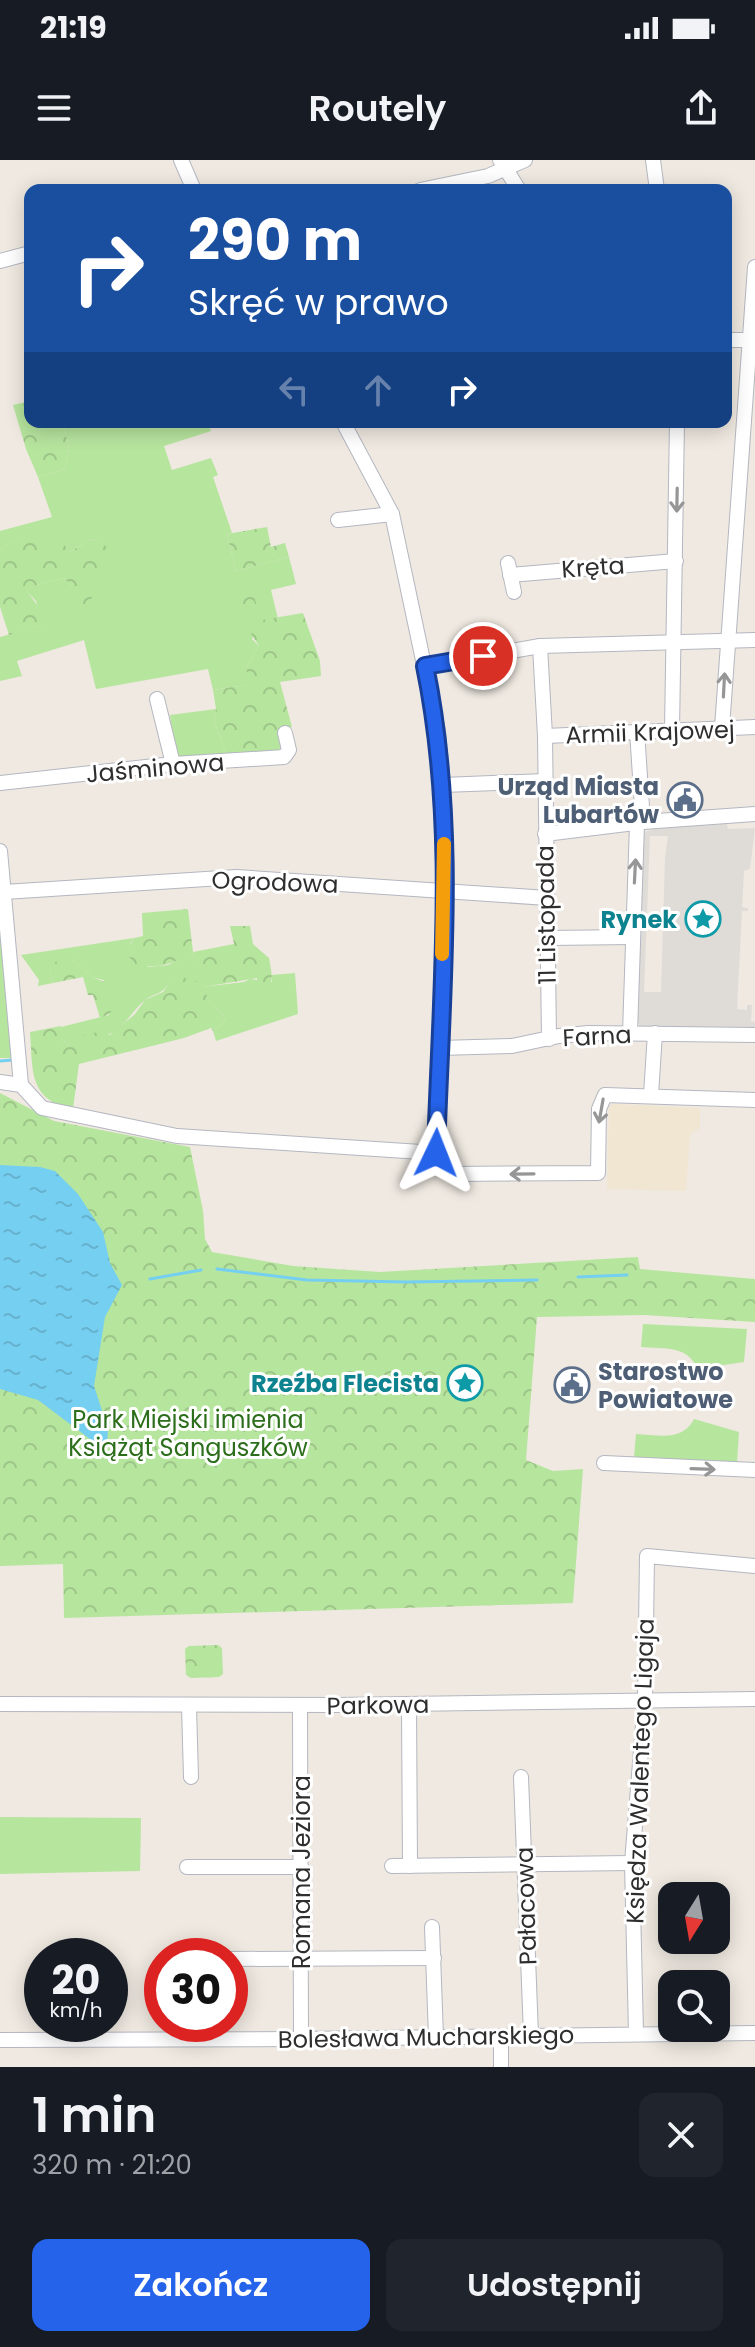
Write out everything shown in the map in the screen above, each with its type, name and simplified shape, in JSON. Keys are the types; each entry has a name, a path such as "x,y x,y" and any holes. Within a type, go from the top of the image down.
{"street":[{"path":"181,160 191,184"},
{"path":"452,184 525,160"},
{"path":"653,160 656,184"},
{"path":"504,165 515,184"},
{"path":"0,261 24,255"},
{"path":"722,728 755,267"},
{"path":"346,428 392,514 434,706 443,785 444,892 436,1153 442,1168 451,1174 598,1173 601,1101 605,1095 755,1100"},
{"path":"672,730 677,428"},
{"path":"338,520 392,514"},
{"name":"Kręta","path":"514,592 509,569 676,561"},
{"path":"425,666 540,646 755,640"},
{"name":"11 Listopada","path":"540,646 545,736 549,1039"},
{"path":"157,699 173,764"},
{"name":"Armii Krajowej","path":"545,736 755,727"},
{"path":"630,1033 632,937 640,823 637,731"},
{"name":"Jaśminowa","path":"0,783 173,764 284,757 289,750 285,733"},
{"path":"443,785 545,781"},
{"path":"545,834 755,814"},
{"path":"0,851 21,1085 42,1108 177,1136 436,1153"},
{"name":"Ogrodowa","path":"4,892 237,877 547,898"},
{"path":"548,938 632,937"},
{"path":"651,1095 655,1033"},
{"name":"Farna","path":"440,1048 512,1046 572,1034 755,1035"},
{"path":"0,1082 21,1085"},
{"path":"604,1463 755,1470"},
{"name":"Księdza Walentego Ligaja","path":"636,2033 632,1863 645,1700 647,1556 755,1566"},
{"name":"Parkowa","path":"0,1704 300,1706 755,1699"},
{"path":"409,1705 410,1866"},
{"path":"189,1706 191,1777"},
{"name":"Romana Jeziora","path":"300,1706 301,2039"},
{"name":"Pałacowa","path":"521,1777 531,2035"},
{"path":"392,1866 632,1863"},
{"path":"187,1867 301,1867"},
{"path":"432,1927 436,2037"},
{"path":"248,1959 434,1958"},
{"name":"Bolesława Mucharskiego","path":"0,2040 755,2033"},
{"path":"501,2036 501,2067"}],"shaded area":[{"name":"Rynek","path":"727,824 728,829 755,828 750,869 744,871 742,907 748,908 748,911 742,911 737,1009 747,1010 747,1005 752,1005 751,1021 755,1022 755,1030 642,1027 635,1020 640,833 667,826","holes":["650,836 668,836 661,992 644,992"]},
{"path":"613,1104 700,1108 700,1128 690,1134 686,1191 607,1189 609,1107"}],"green space":[{"path":"24,402 24,428 64,428 69,448 65,469 38,477 13,405"},
{"path":"64,428 210,428 211,431 164,446 172,470 211,458 218,475 213,477 232,533 227,534 236,571 289,557 296,584 271,590 278,619 262,620 252,639 259,646 247,667 246,685 213,690 208,669 96,689 84,640 17,661 22,676 0,681 0,637 42,625 36,601 24,588 64,578 72,587 99,543 91,539 70,552 45,540 26,539 0,550 0,531 52,517 38,477 65,469 69,448"},
{"path":"267,527 271,547 285,543 289,557 236,571 227,534"},
{"path":"36,533 57,536 70,552 91,539 120,553 123,567 115,575 101,573 95,594 79,609 68,604 72,587 64,578 25,588 47,619 42,625 9,635 0,607 0,550"},
{"path":"253,594 262,620 303,613 320,661 321,676 280,682 292,727 280,729 280,749 272,753 227,756 214,721 213,690 245,685 247,667 259,646 248,629 239,596"},
{"path":"216,709 214,721 227,756 179,758 174,747 170,715"},
{"path":"188,909 193,952 165,964 136,965 126,953 134,938 143,936 142,913"},
{"path":"0,916 14,1058 0,1058"},
{"path":"230,926 250,926 253,944 269,958 270,984 263,990 258,989 257,978 203,987 211,1005 221,1012 225,1021 213,1031 211,1028 184,1038 79,1064 73,1109 58,1105 40,1091 33,1071 30,1032 61,1026 61,1038 68,1045 90,1032 110,1035 135,1014 145,1000 163,992 170,982 185,978 198,982 193,952 234,944"},
{"path":"134,938 130,944 148,967 168,965 193,952 199,983 170,982 161,992 144,1001 112,1033 68,1045 61,1038 61,1027 109,1015 104,980 94,978 72,959 56,964 50,971 53,983 38,986 39,980 21,955"},
{"path":"60,955 72,959 94,978 114,985 117,1001 110,1013 100,1018 83,977 53,983 50,971"},
{"path":"295,973 298,1014 216,1041 213,1031 225,1021 221,1012 211,1005 202,987 250,979 272,982 271,975"},
{"name":"Park Miejski imienia Książąt Sanguszków","path":"0,1093 54,1121 190,1147 203,1211 205,1239 212,1252 293,1266 380,1272 638,1257 640,1269 755,1279 755,1322 644,1315 537,1317 526,1460 553,1471 583,1469 573,1603 64,1618 63,1564 0,1566"},
{"path":"643,1324 747,1329 744,1362 697,1369 682,1352 641,1347"},
{"path":"694,1419 739,1432 737,1463 634,1457 636,1434 676,1434"},
{"path":"218,1645 222,1648 223,1674 219,1677 191,1678 186,1675 185,1649 189,1646"},
{"path":"0,1817 141,1818 140,1871 0,1874"}],"water":[{"path":"0,1165 55,1171 78,1194 103,1232 110,1263 122,1285 105,1317 94,1386 108,1429 107,1445 94,1442 38,1400 0,1389"}],"waterway":[{"path":"0,1061 12,1060"},
{"path":"217,1269 307,1280 537,1280"},
{"path":"150,1279 201,1270"},
{"path":"578,1277 627,1275"}],"slow traffic":[{"path":"442,954 444,844"}],"place":[{"name":"Urząd Miasta Lubartów","path":"685,800"},
{"name":"Rynek","path":"703,919"},
{"name":"Rzeźba Flecista","path":"465,1383"},
{"name":"Starostwo Powiatowe","path":"572,1385"}],"route":[{"path":"436,1153 444,807 438,731 425,666 483,656"}]}
